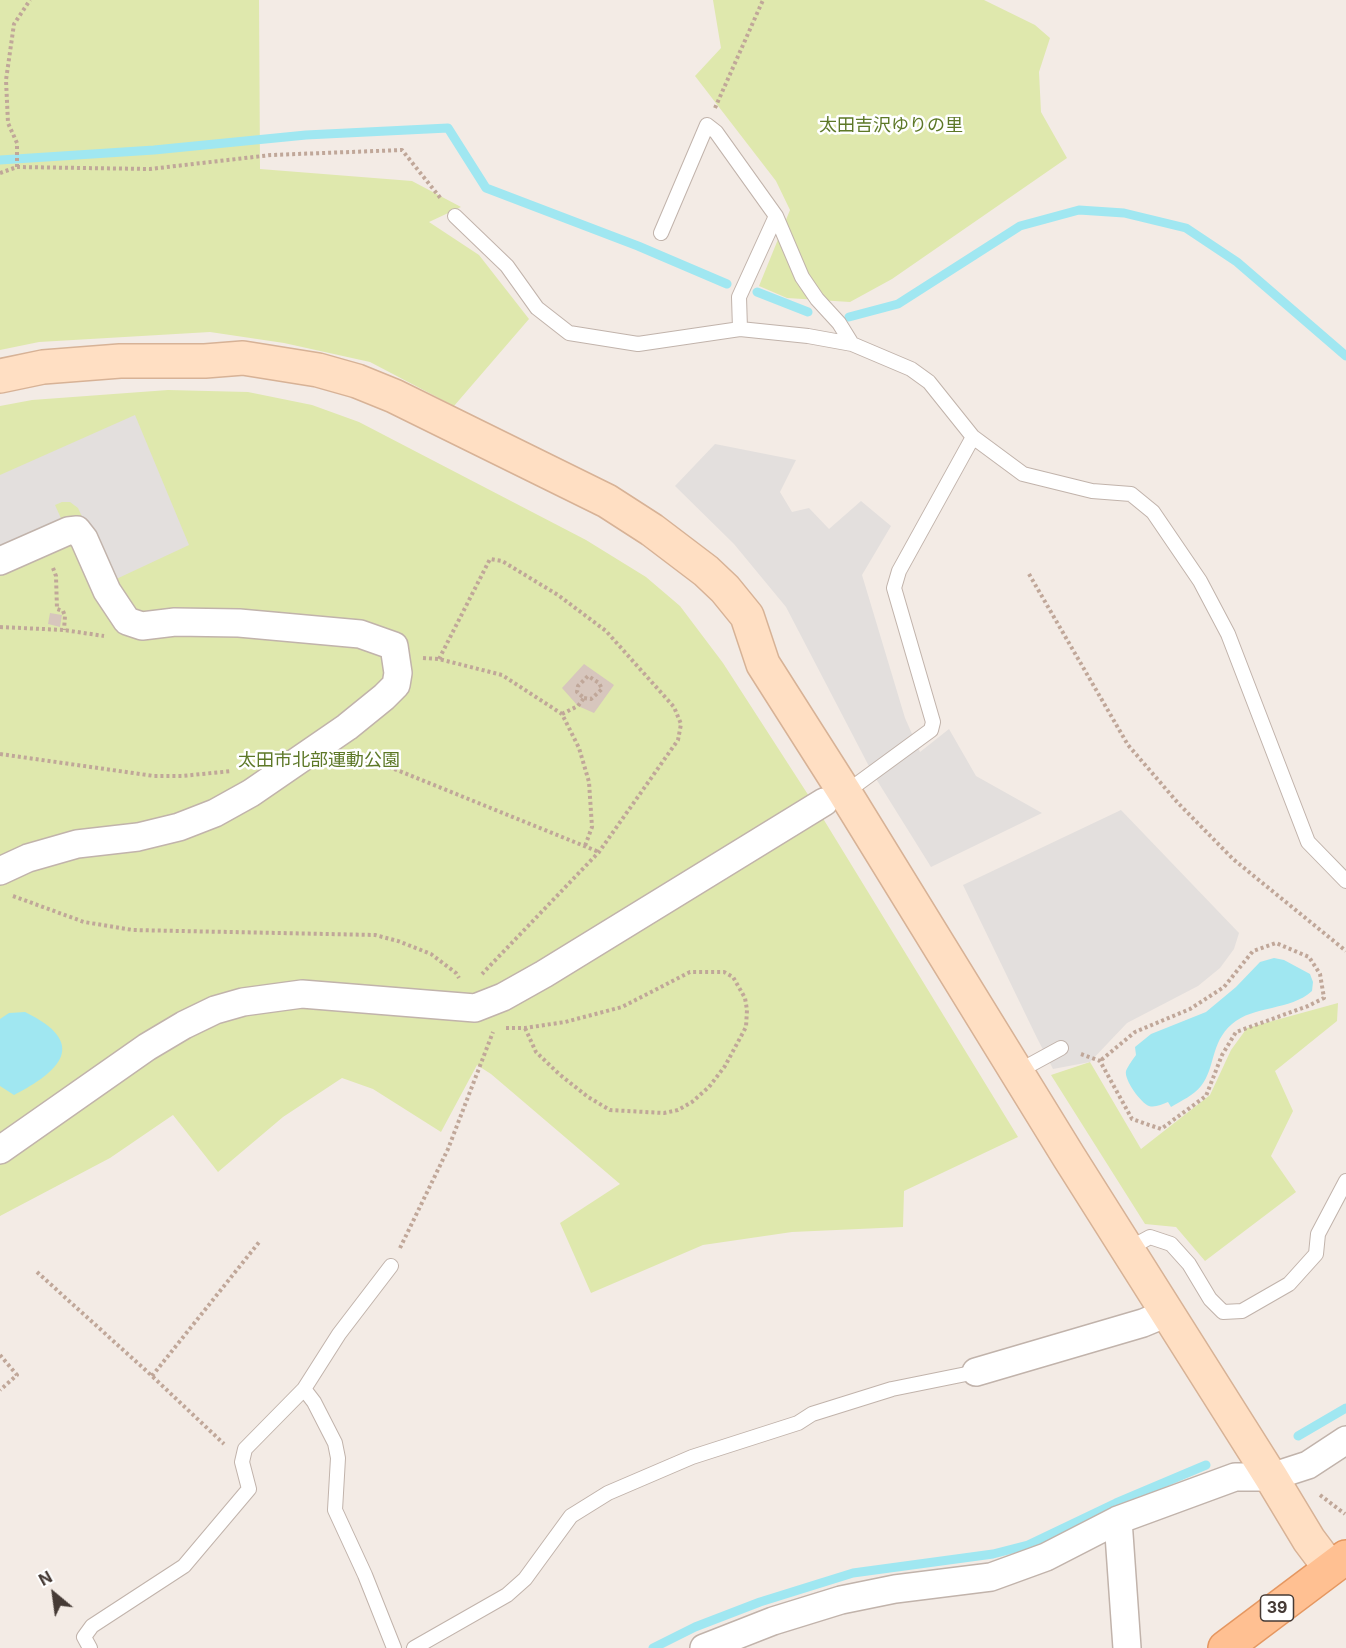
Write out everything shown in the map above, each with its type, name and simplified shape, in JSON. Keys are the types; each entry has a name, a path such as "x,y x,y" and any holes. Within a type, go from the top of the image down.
{"main road":[{"name":"39","path":"1225,1648 1338,1562"}],"street":[{"path":"0,376 43,367 120,361 205,361 243,358 318,370 357,381 394,396 607,501 652,530 725,589 747,616 763,664 834,797 1017,1071 1167,1313 1286,1472 1309,1540 1338,1562"},
{"path":"0,561 68,531 77,530 84,539 107,591 129,622 142,626 175,622 239,623 360,634 394,646 398,673 396,685 384,697 321,745 251,793 215,813 138,837 77,844 27,858 4,882"},
{"path":"0,1150 147,1047 184,1025 224,1007 270,997 302,994 471,1001 503,998 834,797"},
{"path":"976,1372 1143,1323 1167,1313"},
{"path":"704,1648 742,1641 807,1609 842,1600 895,1589 991,1577 1047,1557 1118,1520 1235,1477 1286,1472 1308,1465 1346,1440"},
{"path":"1118,1520 1127,1648"}],"lane":[{"path":"661,233 707,125 716,132 776,216 802,277 839,322 852,344"},
{"path":"455,216 507,266 537,308 569,333 639,344 740,329 808,336 852,344 911,369 929,382 973,437 1023,474 1092,491 1131,494 1153,512 1200,581 1228,634 1308,842 1346,881"},
{"path":"740,329 739,297 776,216"},
{"path":"834,797 931,730 933,722 894,588 899,571 973,437"},
{"path":"1017,1071 1061,1047"},
{"path":"1128,1249 1149,1237 1171,1244 1189,1264 1210,1299 1223,1312 1242,1311 1289,1284 1317,1254 1318,1234 1346,1181"},
{"path":"90,1648 84,1637 92,1626 184,1566 249,1489 242,1462 244,1449 304,1389 339,1334 391,1266"},
{"path":"414,1648 507,1595 525,1579 571,1516 608,1493 692,1457 798,1423 812,1414 892,1389 976,1372"},
{"path":"304,1389 314,1401 335,1443 338,1458 335,1510 365,1575 394,1648"}],"path":[{"path":"17,167 17,143 8,123 6,80 14,24 30,0"},
{"path":"707,125 763,0"},
{"path":"0,173 17,167 150,169 271,155 402,150 455,216"},
{"path":"43,542 56,576 57,609 63,611 65,616 64,630"},
{"path":"439,659 490,559 502,561 558,595 606,631 674,707 681,724 678,740 599,852 478,978 471,1001"},
{"path":"1029,574 1128,745 1178,803 1233,859 1346,951"},
{"path":"0,627 64,630 118,638 124,633 129,622"},
{"path":"394,646 421,657 439,659 502,675 562,714 579,748 589,782 592,827 585,846"},
{"path":"588,676 599,682 602,689 591,699 584,698 577,692 578,686 588,676"},
{"path":"562,714 578,706 584,698"},
{"path":"321,745 376,765 398,770 599,852"},
{"path":"0,754 154,776 182,776 240,770"},
{"path":"4,882 45,909 84,922 133,930 375,935 431,954 456,973 471,1001"},
{"path":"1061,1047 1100,1061 1132,1119 1161,1129 1206,1096 1222,1055 1236,1032 1324,998 1320,974 1309,957 1276,943 1253,951 1224,987 1190,1009 1135,1032 1100,1061"},
{"path":"505,1028 525,1028 565,1022 622,1007 690,972 724,972 733,977 745,998 747,1010 746,1027 742,1036 725,1066 709,1087 692,1102 678,1110 664,1113 610,1110 596,1102 559,1074 536,1052 525,1028"},
{"path":"391,1266 448,1149 495,1028"},
{"path":"152,1376 260,1241"},
{"path":"37,1272 152,1376 242,1462"},
{"path":"0,1355 17,1375 0,1390"},
{"path":"1286,1472 1346,1514"}],"green space":[{"path":"0,0 259,0 260,169 412,181 461,207 429,222 479,255 529,319 454,406 370,362 284,343 210,332 39,342 0,350"},
{"name":"太田吉沢ゆりの里","path":"713,0 984,0 1035,25 1050,38 1039,72 1041,112 1067,158 892,279 850,302 787,298 759,286 790,210 776,181 695,76 721,48"},
{"name":"太田市北部運動公園","path":"168,390 248,392 312,405 359,422 586,540 646,577 680,606 723,663 816,807 1018,1137 904,1191 903,1227 792,1232 703,1245 591,1293 560,1223 620,1184 491,1074 477,1065 441,1132 373,1089 342,1078 283,1117 218,1172 173,1115 110,1158 0,1216 0,406 32,400"},
{"path":"1338,1003 1337,1021 1275,1071 1293,1111 1271,1156 1296,1192 1205,1261 1176,1227 1145,1224 1051,1075 1090,1062 1141,1149 1210,1095 1231,1050 1247,1028"}],"shaded area":[{"path":"135,415 189,545 112,581 78,508 70,502 62,502 55,505 64,525 0,554 0,475"},
{"path":"715,444 796,460 780,492 792,512 809,508 829,529 861,501 891,526 862,575 905,718 920,752 949,729 976,776 1042,813 931,867 873,774 786,607 734,544 675,486"},
{"path":"1121,810 1239,933 1234,949 1220,968 1198,986 1127,1023 1090,1062 1053,1069 963,885"}],"water":[{"path":"1274,958 1284,960 1310,974 1313,982 1312,991 1293,1002 1251,1014 1232,1024 1216,1047 1206,1079 1187,1098 1171,1107 1168,1102 1149,1106 1142,1101 1130,1085 1126,1075 1136,1055 1135,1047 1151,1034 1206,1012 1236,987 1260,962"},
{"path":"25,1012 45,1023 57,1035 62,1046 61,1056 45,1076 14,1095 0,1086 0,1019 9,1013"}],"building":[{"path":"50,613 62,615 60,627 48,624"},
{"path":"584,664 614,685 594,713 578,706 562,688"}],"waterway":[{"path":"0,160 154,150 306,135 448,128 486,188 638,246 727,284"},
{"path":"849,317 898,304 1020,226 1079,210 1124,213 1186,228 1237,262 1346,356"},
{"path":"757,292 808,312"},
{"path":"1298,1436 1346,1408"},
{"path":"653,1648 695,1627 760,1602 853,1573 993,1554 1028,1545 1116,1503 1206,1465"}]}
